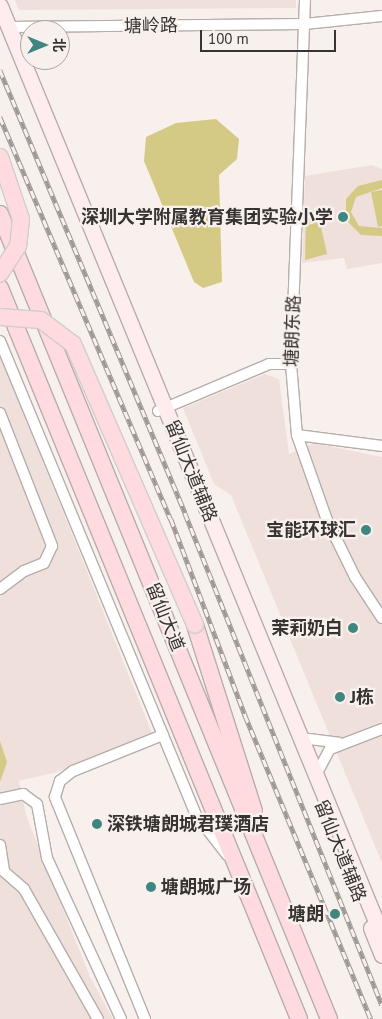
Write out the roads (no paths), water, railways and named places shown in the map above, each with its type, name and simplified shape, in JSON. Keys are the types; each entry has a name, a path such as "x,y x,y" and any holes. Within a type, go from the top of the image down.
{"main road":[{"name":"留仙大道辅路","path":"0,6 4,27 382,936"},
{"path":"0,157 17,199 20,226 18,246 0,274"},
{"name":"留仙大道","path":"0,214 329,1019"},
{"name":"留仙大道","path":"0,288 299,1019"},
{"path":"0,317 42,320 73,344 195,625 282,902"},
{"name":"留仙大道辅路","path":"162,409 382,954"}],"street":[{"name":"塘朗东路","path":"305,0 291,364 297,435 327,520 354,577 382,618"},
{"name":"塘岭路","path":"4,27 305,24 382,16"},
{"path":"0,341 202,826 236,864"},
{"path":"162,409 269,364 291,364"},
{"path":"0,413 52,546 44,563 24,571 0,589"},
{"path":"297,435 382,446"},
{"path":"301,738 318,744 342,743 382,729"},
{"path":"145,1019 55,797 60,782 73,771 163,735"},
{"path":"316,775 322,758 342,743"},
{"path":"0,799 16,794 37,804 49,864 121,1019"},
{"path":"0,845 2,870 24,888 98,1019"}],"railway":[{"path":"0,70 185,513 382,1005"},
{"path":"0,117 171,519 245,715 371,1019"}],"place":[{"name":"深圳大学附属教育集团实验小学","path":"343,217"},
{"name":"宝能环球汇","path":"366,530"},
{"name":"茉莉奶白","path":"353,628"},
{"name":"J栋","path":"340,697"},
{"name":"深铁塘朗城君璞酒店","path":"97,824"},
{"name":"塘朗城广场","path":"151,887"},
{"name":"塘朗","path":"335,914"}]}
